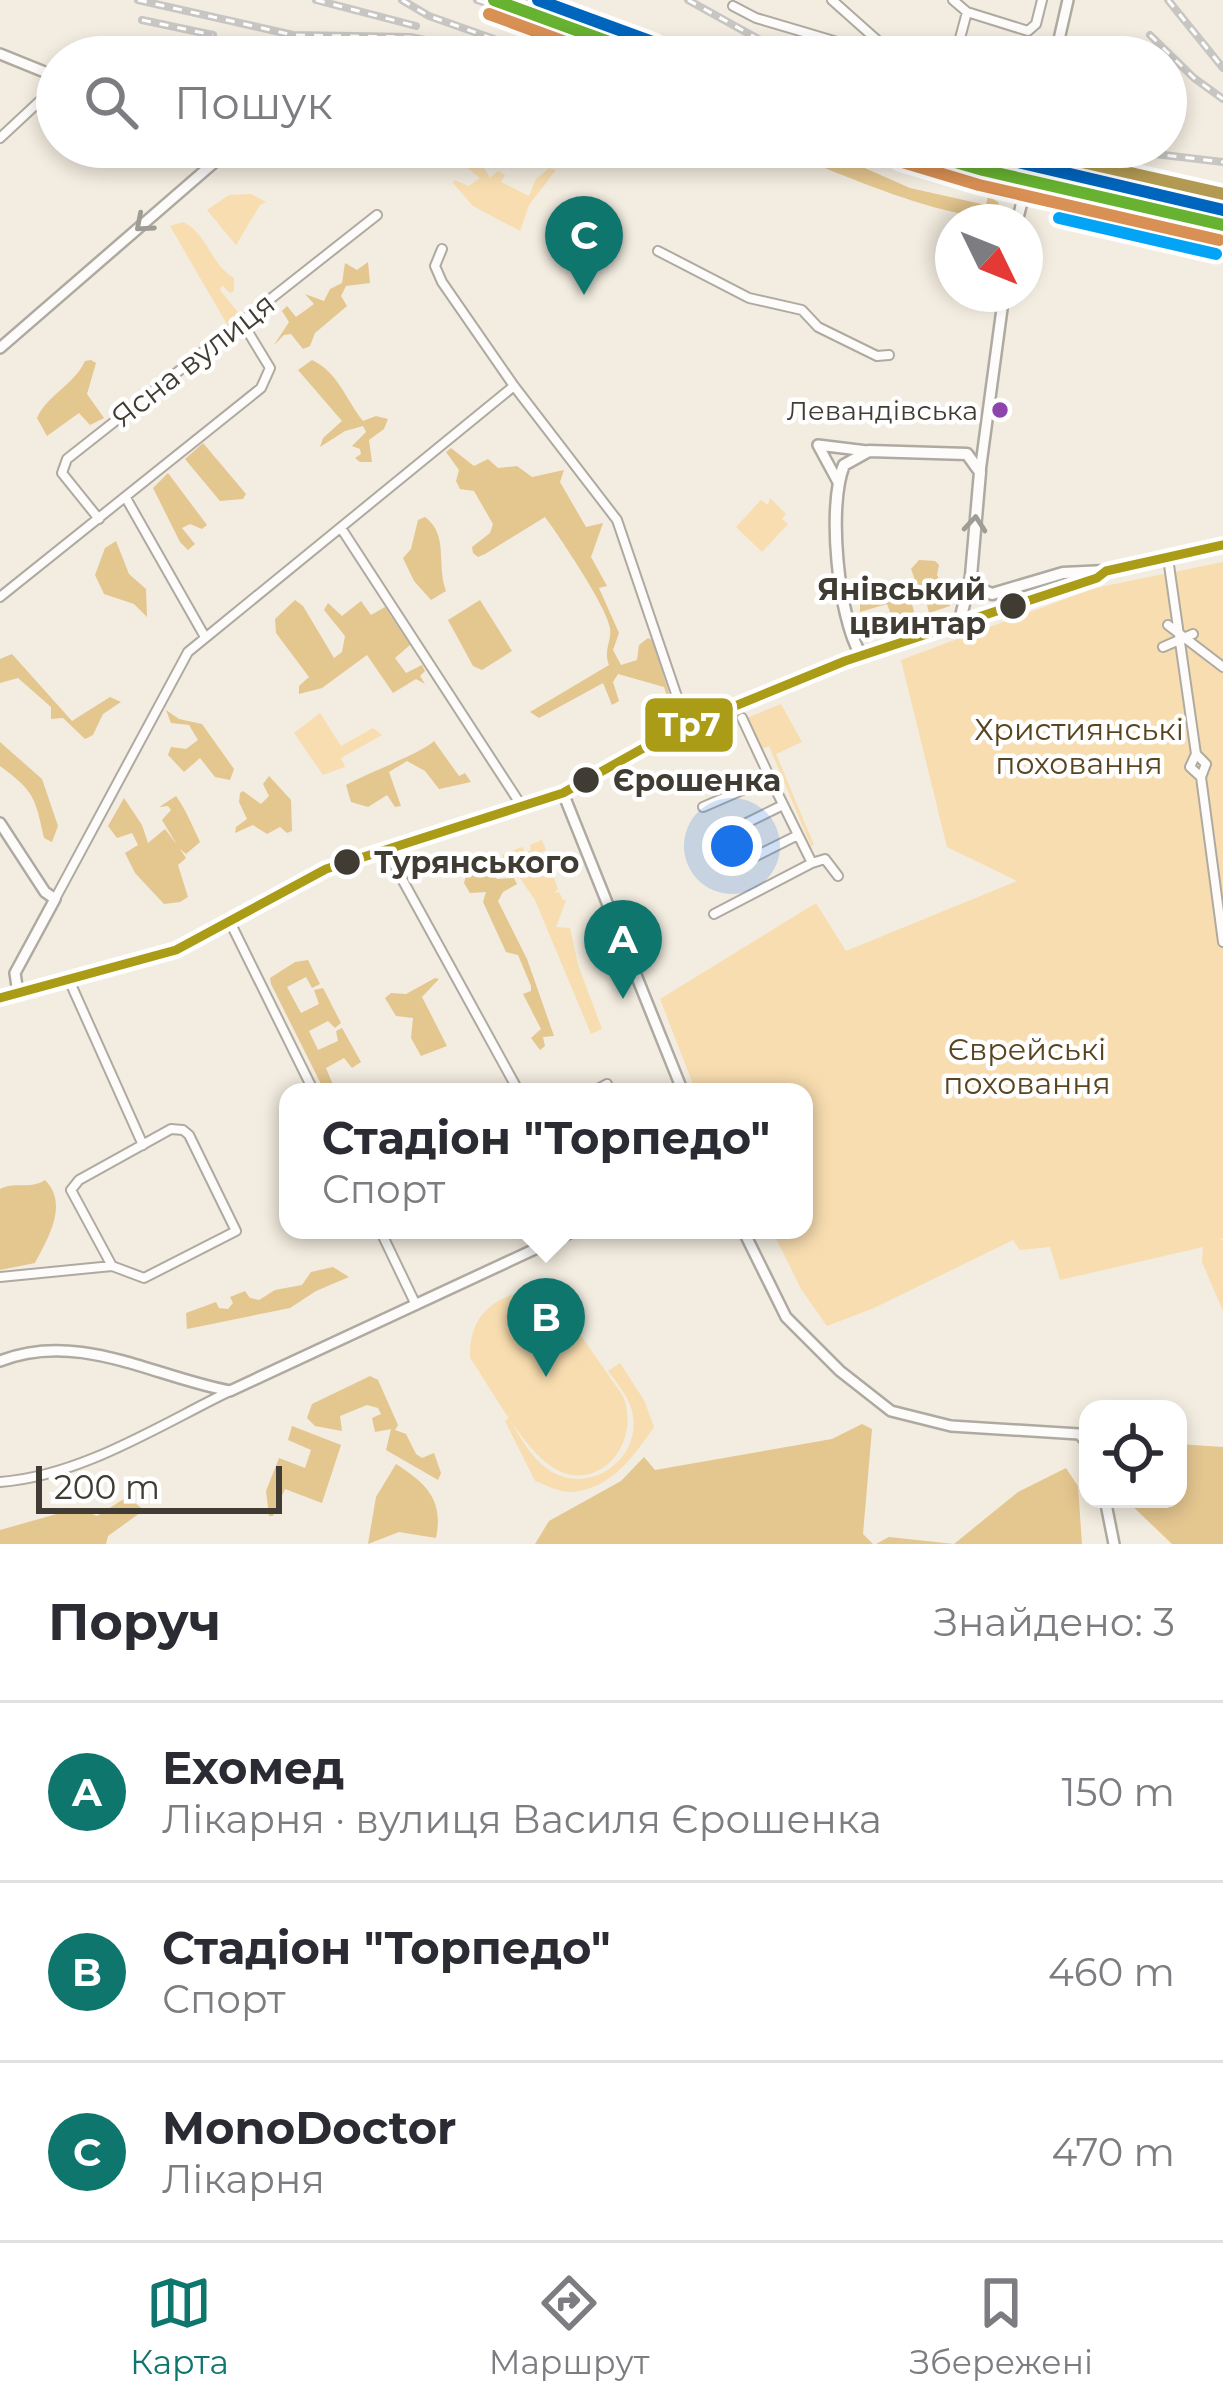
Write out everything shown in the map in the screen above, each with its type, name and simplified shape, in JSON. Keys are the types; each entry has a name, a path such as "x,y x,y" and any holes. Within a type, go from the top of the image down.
{"main road":[{"path":"861,655 844,616 839,585 839,483 844,465 869,452 967,454 980,472 971,576 960,620"},
{"path":"971,576 976,587 992,594 1063,573 1106,571 1223,545"},
{"path":"0,998 176,950 316,874 563,793 687,726 861,655 1106,571"}],"street":[{"path":"832,0 870,36"},
{"path":"952,0 967,13 1028,31 1036,24 1042,0"},
{"path":"1060,36 1068,0"},
{"path":"734,6 756,18 819,36"},
{"path":"961,36 967,13"},
{"path":"0,55 36,71"},
{"path":"0,138 36,102"},
{"path":"0,348 208,168"},
{"path":"1021,204 1029,168"},
{"name":"Ясна вулиця","path":"99,519 62,473 63,464 377,215"},
{"path":"442,249 435,266 442,282 514,386 617,520 687,726"},
{"path":"658,251 749,298 802,310 818,327 877,356 889,356"},
{"path":"980,472 1001,312"},
{"path":"0,597 269,378 263,353 242,322"},
{"path":"18,993 15,973 178,664 514,386"},
{"path":"967,454 983,435"},
{"path":"839,483 818,445 869,452"},
{"path":"127,497 205,637"},
{"path":"341,528 523,808"},
{"path":"1168,558 1183,633 1196,754 1206,764 1201,777 1223,942"},
{"path":"1168,626 1223,668"},
{"path":"1163,647 1183,633"},
{"path":"742,718 812,863"},
{"path":"703,807 770,778"},
{"path":"563,793 679,1083"},
{"path":"722,835 783,805"},
{"path":"0,823 45,892 55,899"},
{"path":"738,865 798,835"},
{"path":"385,848 514,1083"},
{"path":"714,914 812,863 824,860 838,875"},
{"path":"230,922 310,1083"},
{"path":"69,980 143,1145"},
{"path":"0,1277 112,1266 144,1278 236,1231 183,1130 171,1129 79,1180 71,1190 112,1266"},
{"path":"384,1239 416,1304"},
{"path":"0,1482 36,1479 65,1469 557,1239"},
{"path":"747,1239 786,1317 840,1371 891,1411 951,1426 1079,1434"},
{"path":"0,1361 44,1350 120,1358 230,1391"},
{"path":"1107,1508 1114,1544"}],"green space":[{"path":"468,168 484,168 490,178 498,171 505,175 501,182 529,196 536,179 549,168 556,170 529,205 520,231 473,206 453,183 469,186 480,178"},
{"path":"251,194 266,202 236,245 207,210 229,195"},
{"path":"183,222 234,278 234,291 222,285 220,290 238,312 228,326 170,226"},
{"path":"770,498 786,514 782,519 788,524 762,552 736,527 761,500 768,505"},
{"name":"Єврейські поховання","path":"1223,562 1223,1238 1219,1240 1223,1240 1223,1311 1202,1262 1203,1247 1060,1280 1050,1247 1020,1250 1013,1240 827,1326 801,1289 776,1239 813,1239 813,1083 693,1083 660,999 816,903 846,951 1017,881 947,847 901,660 1095,588"},
{"path":"781,704 802,742 776,754 811,846 769,746 761,749 747,718"},
{"path":"320,713 341,746 373,728 382,735 341,758 345,767 323,775 294,733"},
{"path":"542,840 546,850 537,854 544,853 551,870 538,878 552,873 558,889 554,893 566,900 556,927 570,928 602,1029 591,1034 535,900 519,877 522,864 515,862 519,858 505,862 502,855 522,847 526,853 530,845"},
{"path":"523,1292 557,1301 623,1396 626,1433 620,1449 597,1471 565,1473 548,1464 516,1429 470,1358 473,1333 483,1314 499,1300"},
{"path":"620,1363 644,1400 654,1427 630,1460 598,1485 572,1492 535,1481 505,1421 509,1418 531,1453 549,1470 565,1477 596,1476 622,1457 634,1428 628,1400 608,1371"}],"shaded area":[{"path":"826,168 865,168 910,188 982,204 925,205"},
{"path":"368,262 370,283 346,286 341,296 347,306 315,333 310,346 303,349 291,334 274,345 289,322 282,311 287,306 296,317 314,304 305,294 324,301 330,289 342,283 345,263 357,270"},
{"path":"91,360 96,363 87,394 104,418 90,425 79,413 47,436 37,418 41,410"},
{"path":"312,360 335,379 363,421 376,416 388,419 384,429 369,440 372,462 355,458 360,449 352,446 366,432 363,426 320,447 342,421 298,370"},
{"path":"203,443 246,494 243,499 220,501 185,459"},
{"path":"451,448 474,466 488,459 498,468 517,466 532,477 564,470 560,482 586,527 603,523 591,557 607,586 599,588 619,633 613,650 621,665 637,660 639,645 652,640 676,715 664,687 618,674 613,682 619,701 612,705 603,683 539,718 530,712 609,665 610,628 592,589 545,517 485,554 473,553 472,547 490,533 493,524 474,491 460,489 459,470 446,452"},
{"path":"168,473 207,525 182,528 195,544 188,550 153,488"},
{"path":"425,517 440,541 446,591 431,600 414,581 403,558 411,549 418,520"},
{"path":"116,541 129,574 146,589 147,617 134,604 104,594 95,575 105,548"},
{"path":"919,560 939,565 937,575 951,592 950,606 929,613 924,593 910,596 915,616 895,625 887,604 860,612 860,591 866,588 910,593 911,569"},
{"path":"295,600 334,658 342,652 345,636 324,610 328,603 342,616 361,601 371,615 385,607 410,645 395,658 406,673 422,665 425,671 420,676 425,684 416,679 393,693 367,655 322,688 299,694 299,686 309,677 276,633 275,619"},
{"path":"480,600 512,651 482,670 473,666 448,620"},
{"path":"12,654 72,721 110,697 121,702 103,714 93,735 85,739 63,718 51,719 51,707 18,678 0,683 0,659"},
{"path":"166,710 179,719 202,724 234,769 230,780 215,777 200,758 184,772 168,755 171,747 186,749 198,740 189,725 171,723"},
{"path":"434,741 459,776 465,773 471,782 439,789 425,771 407,761 389,772 401,806 395,807 387,795 368,807 351,802 346,785"},
{"path":"0,742 42,779 58,826 52,842 44,838 31,796 0,766"},
{"path":"269,776 291,800 292,831 280,827 267,834 253,825 235,833 247,819 240,793 261,804 269,796 263,784"},
{"path":"176,796 200,842 186,854 180,849 186,858 178,865 188,897 164,904 135,873 125,853 138,845 132,833 117,838 108,826 124,798 148,843 165,829 177,845 162,820 171,810 159,807"},
{"path":"476,869 492,872 497,879 514,878 517,884 498,901 527,959 554,1036 543,1037 545,1046 540,1050 531,1038 541,1029 523,994 531,986 518,955 506,952 483,902 486,892 470,893 464,883 467,873"},
{"path":"308,960 320,984 312,988 306,977 287,987 301,1013 319,1004 314,990 323,988 341,1023 335,1028 328,1021 309,1031 318,1050 338,1041 336,1031 342,1028 361,1062 352,1068 344,1058 326,1068 332,1083 320,1083 271,984 270,978 295,962"},
{"path":"439,979 422,997 447,1046 421,1056 411,1038 413,1018 396,1016 385,998 391,993 406,994"},
{"path":"45,1180 56,1210 35,1263 0,1270 0,1189"},
{"path":"333,1267 349,1277 290,1308 187,1329 186,1313 216,1302 219,1308 228,1309 233,1303 230,1297 245,1291 259,1300 275,1290 302,1285 311,1272"},
{"path":"370,1376 378,1380 398,1425 395,1430 406,1434 422,1458 434,1453 441,1473 438,1480 386,1450 391,1429 375,1432 372,1418 381,1414 378,1408 367,1405 340,1416 342,1431 315,1426 307,1418 312,1404"},
{"path":"862,1424 872,1429 863,1534 873,1544 535,1544 549,1521 621,1481 644,1457 655,1470 832,1439"},
{"path":"292,1426 341,1445 322,1503 285,1489 269,1516 266,1491 279,1458 305,1468 311,1450 288,1440"},
{"path":"1187,1445 1223,1447 1223,1544 1172,1544 1134,1508 1187,1508"},
{"path":"396,1464 416,1478 435,1503 436,1538 399,1532 368,1544 376,1497"},
{"path":"1066,1468 1078,1486 1082,1544 954,1544 1018,1492"},
{"path":"127,1497 144,1510 108,1536 106,1544 0,1544 0,1530 78,1508 97,1516"},
{"path":"889,1537 954,1544 876,1544"}],"railway":[{"path":"138,0 293,35 352,36"},
{"path":"316,0 416,26"},
{"path":"402,0 429,16 486,36"},
{"path":"477,0 583,36"},
{"path":"529,0 629,36"},
{"path":"688,0 753,36"},
{"path":"1168,0 1223,68"},
{"path":"142,20 213,35"},
{"path":"1187,71 1223,99"},
{"path":"1187,158 1223,162"},
{"path":"1043,168 1223,211"}],"transit line":[{"path":"494,0 593,36"},
{"path":"538,0 636,36"},
{"path":"489,14 549,36"},
{"path":"922,168 1219,240"},
{"path":"976,168 1223,225"},
{"path":"1044,168 1223,210"},
{"path":"1108,168 1223,194"},
{"path":"1059,218 1216,254"},
{"name":"Тр7","path":"0,998 176,950 326,869 563,793 674,731 845,661 1097,578 1106,571 1223,545"}],"place":[{"name":"MonoDoctor","path":"584,295"},
{"name":"Левандівська","path":"1000,410"},
{"name":"Янівський цвинтар","path":"1013,606"},
{"name":"Єрошенка","path":"586,780"},
{"name":"Турянського","path":"347,862"},
{"name":"Ехомед","path":"623,999"},
{"name":"Стадіон \"Торпедо\"","path":"546,1377"}],"park label":[{"name":"Християнські поховання","path":"1079,746"}]}
